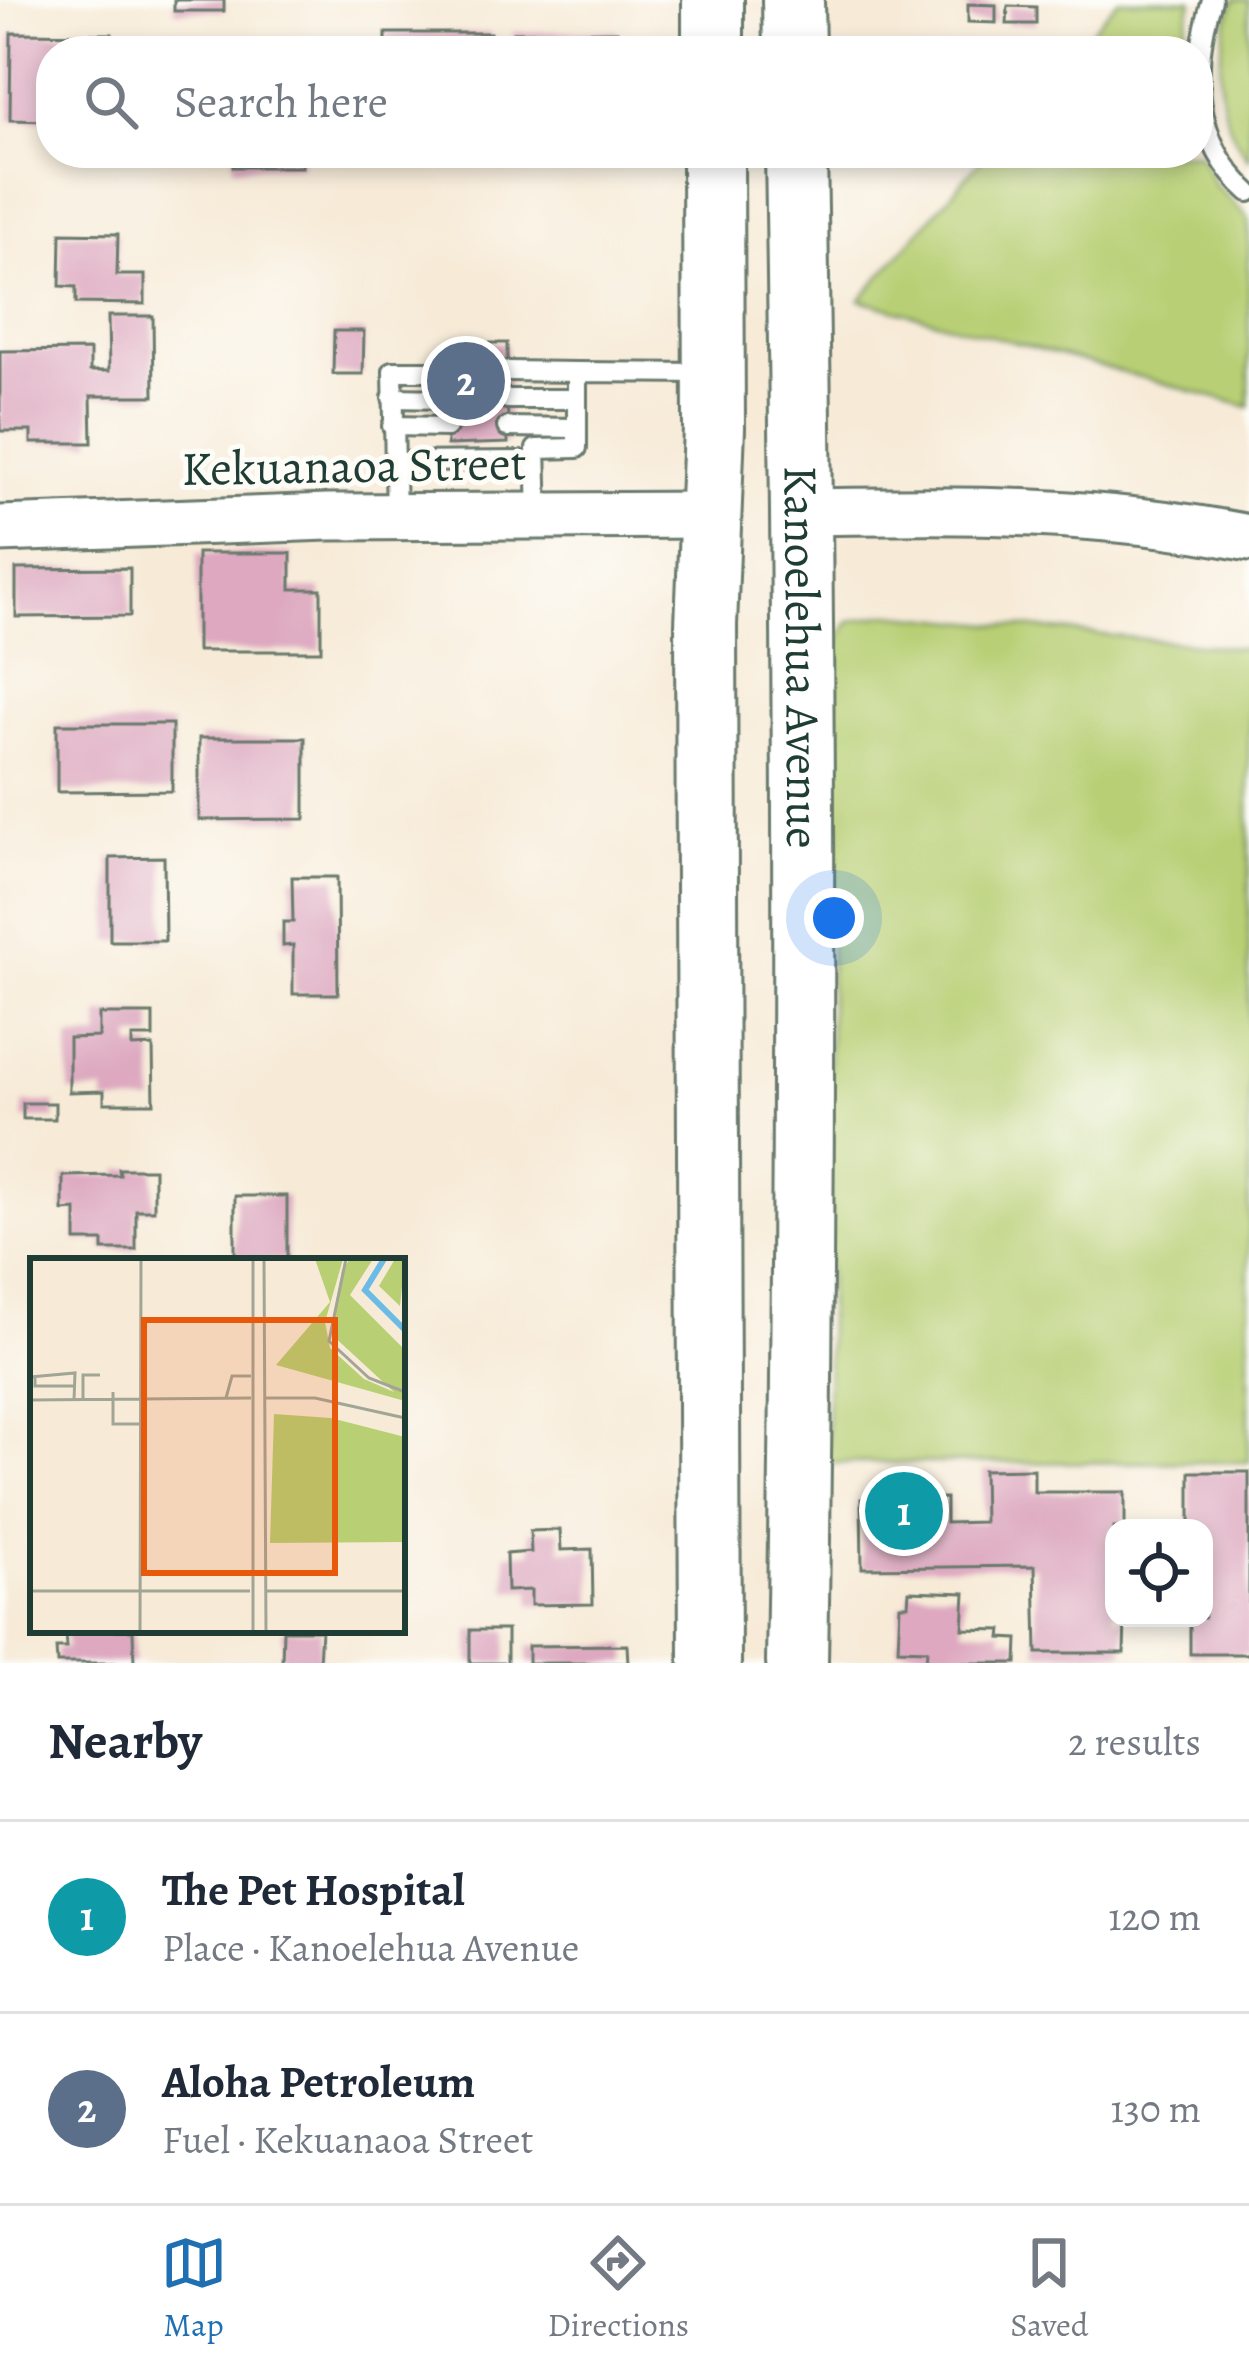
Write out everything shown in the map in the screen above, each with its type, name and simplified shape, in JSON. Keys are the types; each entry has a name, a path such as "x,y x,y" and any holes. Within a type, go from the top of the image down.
{"highway":[{"path":"713,0 713,36"},
{"path":"793,0 794,36"},
{"name":"Kanoelehua Avenue","path":"710,1663 706,625 714,373 713,168"},
{"name":"Kanoelehua Avenue","path":"796,168 806,1206 796,1663"},
{"path":"711,515 801,512"}],"street":[{"path":"801,512 1026,508 1119,516 1249,538"},
{"name":"Kekuanaoa Street","path":"0,530 396,518 711,515"}],"lane":[{"path":"1201,36 1212,0"},
{"path":"1213,140 1220,160 1249,192"},
{"path":"396,518 393,370 447,371"},
{"path":"507,371 714,373"},
{"path":"538,516 536,449 577,448 577,372"},
{"path":"392,398 447,399"},
{"path":"507,399 577,399"},
{"path":"392,426 447,427"},
{"path":"507,427 576,428"},
{"path":"392,462 536,461"}],"green space":[{"path":"1118,0 1192,0 1184,36 1087,36"},
{"path":"1234,0 1249,0 1249,159 1228,122 1220,82 1223,41"},
{"path":"974,168 1206,168 1215,185 1249,218 1249,407 860,300"},
{"path":"888,614 1249,649 1249,1462 827,1463 832,649 850,621"}],"building":[{"path":"174,0 224,0 224,11 174,11"},
{"path":"968,4 996,5 996,23 968,22"},
{"path":"1008,6 1036,7 1036,24 1007,24"},
{"path":"617,31 617,36 513,36 513,32"},
{"path":"11,33 112,34 36,36 36,121 10,120"},
{"path":"386,33 490,33 490,36"},
{"path":"61,233 118,234 117,275 145,275 145,304 76,303 76,287 60,286"},
{"path":"108,316 153,316 154,396 91,396 92,443 31,443 31,431 0,431 0,351 90,350 90,371 109,371"},
{"path":"334,331 364,331 363,374 333,374"},
{"path":"447,343 507,343 508,443 447,445"},
{"path":"197,553 291,553 291,589 321,589 321,651 197,651"},
{"path":"130,568 130,616 16,617 16,569"},
{"path":"57,724 172,724 172,791 57,792"},
{"path":"199,738 305,738 305,819 199,820"},
{"path":"164,857 165,941 110,941 110,858"},
{"path":"292,877 337,877 338,994 293,994 293,945 283,946 283,922 293,922"},
{"path":"99,1014 153,1014 153,1037 132,1037 132,1047 153,1046 154,1103 104,1103 104,1091 69,1092 69,1038 99,1037"},
{"path":"23,1103 55,1103 55,1119 23,1119"},
{"path":"119,1169 154,1169 154,1210 136,1210 136,1250 103,1250 103,1241 76,1241 76,1210 63,1211 63,1176 120,1175"},
{"path":"235,1196 287,1196 287,1258 235,1258"},
{"path":"1034,1469 1034,1492 1125,1492 1125,1519 1105,1519 1105,1627 1125,1627 1124,1653 1037,1653 1035,1566 862,1568 861,1499 946,1498 946,1523 984,1522 983,1470"},
{"path":"1190,1472 1249,1472 1249,1654 1190,1654 1190,1627 1213,1627 1213,1519 1190,1519"},
{"path":"560,1530 561,1550 592,1549 593,1604 531,1605 531,1590 507,1591 506,1554 531,1552 530,1531"},
{"path":"909,1591 965,1593 963,1629 1002,1630 1001,1638 1018,1639 1017,1663 926,1663 927,1650 898,1649 900,1605 908,1605"},
{"path":"470,1630 507,1630 507,1663 470,1663"},
{"path":"65,1633 133,1633 134,1663 57,1663 56,1648 66,1648"},
{"path":"283,1633 321,1633 319,1663 282,1663"},
{"path":"627,1645 628,1663 528,1663 528,1646"}],"place":[{"name":"Aloha Petroleum","path":"466,381"},
{"name":"The Pet Hospital","path":"904,1511"}]}
